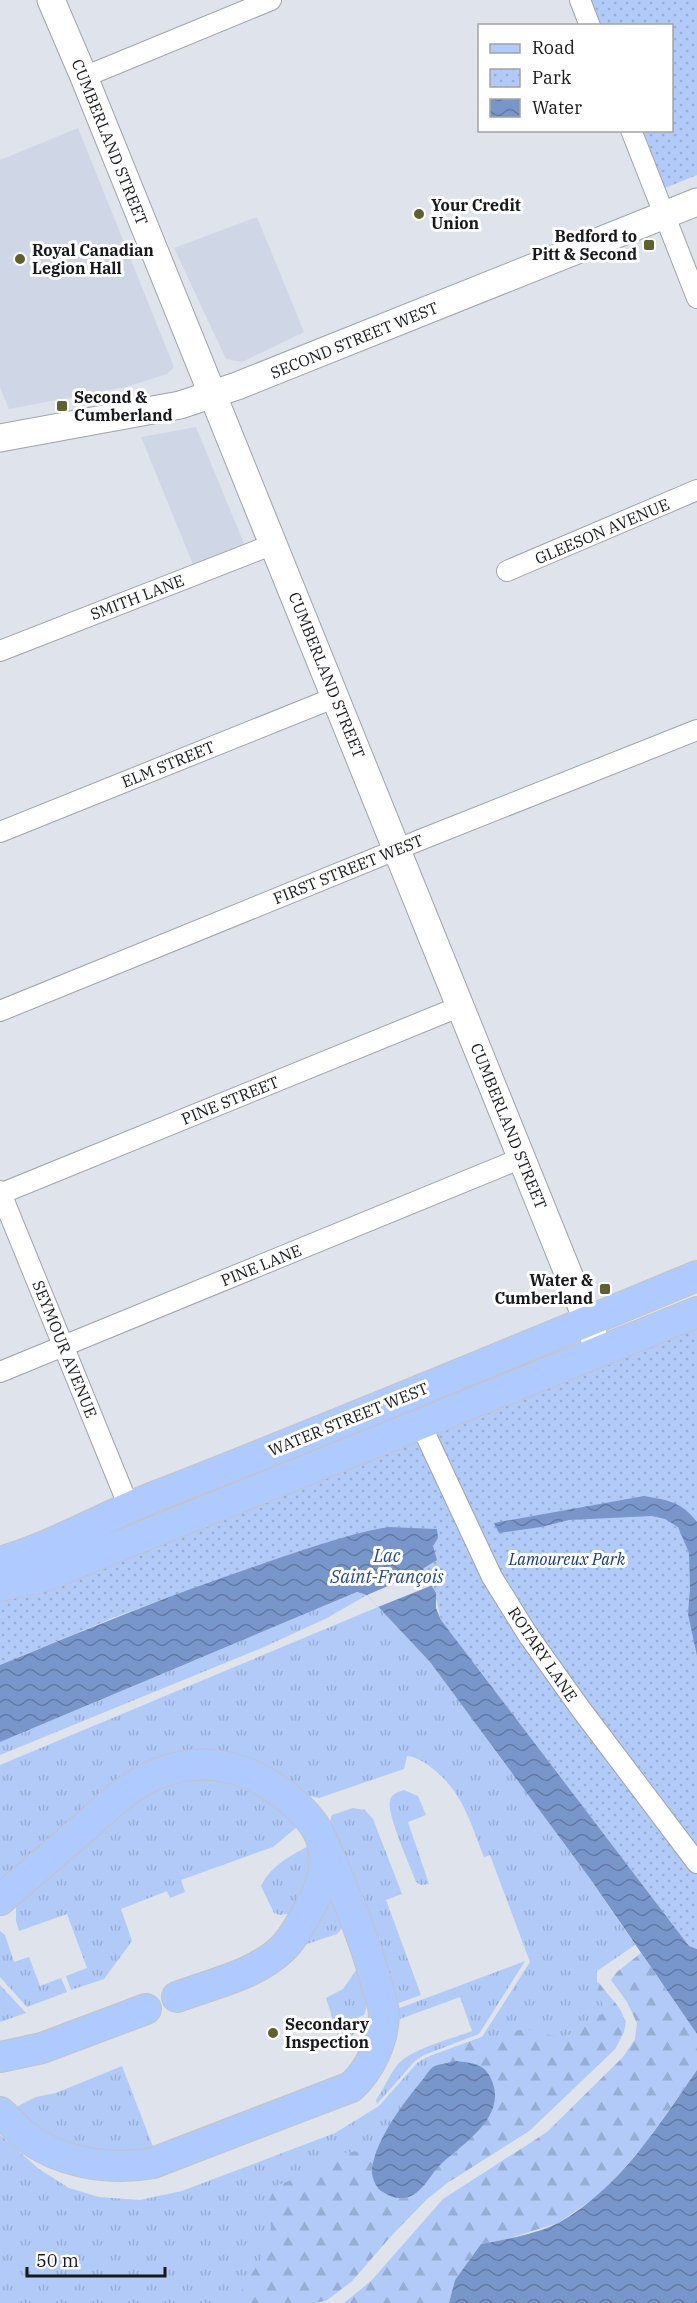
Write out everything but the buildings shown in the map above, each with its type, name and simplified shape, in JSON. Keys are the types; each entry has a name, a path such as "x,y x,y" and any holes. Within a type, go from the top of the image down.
{"main road":[{"name":"WATER STREET WEST","path":"0,1562 56,1541 129,1507 697,1276"},
{"name":"WATER STREET WEST","path":"0,1586 45,1576 697,1312"},
{"path":"0,1900 122,1794 158,1773 179,1767 219,1766 244,1771 275,1788 307,1815 322,1840 371,1961 384,2011 381,2036 371,2061 361,2078 351,2087 153,2163 133,2167 94,2165 54,2152 24,2135 0,2112"},
{"path":"177,1997 255,1968 283,1948 292,1937 322,1884 325,1858 322,1840"},
{"path":"0,2057 42,2048 146,2009"}],"street":[{"name":"CUMBERLAND STREET","path":"51,0 398,849 600,1352"},
{"path":"84,77 271,0"},
{"path":"580,0 589,24"},
{"path":"632,132 697,298"},
{"name":"SECOND STREET WEST","path":"0,438 180,405 697,202"},
{"name":"GLEESON AVENUE","path":"507,571 697,490"},
{"name":"SMITH LANE","path":"0,651 274,544"},
{"name":"ELM STREET","path":"0,832 336,697"},
{"name":"FIRST STREET WEST","path":"0,1011 697,730"},
{"name":"PINE STREET","path":"0,1193 461,1006"},
{"name":"PINE LANE","path":"0,1372 522,1158"},
{"name":"SEYMOUR AVENUE","path":"0,1193 129,1507"},
{"name":"ROTARY LANE","path":"422,1425 492,1578 528,1635 580,1708 697,1863"}],"shaded area":[{"path":"78,128 174,367 167,374 126,387 9,409 0,387 0,160"},
{"path":"257,217 304,332 242,362 226,359 174,248"},
{"path":"196,427 250,558 199,579 141,437"}],"green space":[{"path":"591,0 697,0 697,175 665,188 643,132 673,132 673,24 601,24"},
{"name":"Lamoureux Park","path":"697,1324 697,1949 689,1946 441,1620 433,1585 423,1571 424,1568 218,1579 115,1617 0,1665 0,1597"},
{"path":"357,1592 367,1595 327,1618 264,1647 0,1755 0,1742"},
{"path":"378,1607 430,1662 591,1880 635,1945 597,1971 597,1981 626,2021 624,2032 615,2049 529,2131 447,2183 427,2199 352,2281 327,2300 316,2303 0,2303 0,2135 39,2169 69,2188 99,2197 140,2200 182,2191 335,2133 379,2106 417,2063 482,2037 530,1962 490,1855 484,1857 470,1820 458,1797 443,1777 432,1768 407,1756 404,1769 319,1798 310,1796 286,1778 259,1763 236,1754 208,1750 148,1762 121,1776 0,1883 0,1765"},
{"path":"190,1778 223,1779 275,1803 297,1827 273,1847 181,1880 185,1892 170,1898 167,1891 121,1909 132,1941 104,1979 71,1990 66,1976 87,1968 67,1914 19,1931 16,1921 16,1904 146,1793"},
{"path":"404,1790 418,1796 426,1815 408,1822 429,1884 421,1885 416,1882 392,1817 391,1799 395,1794"},
{"path":"353,1808 365,1810 373,1819 402,1894 386,1900 421,1995 396,2004 329,1824 332,1815"},
{"path":"307,1847 314,1870 292,1913 280,1915 274,1913 261,1886 275,1868"},
{"path":"333,1885 343,1927 337,1934 301,1946"},
{"path":"0,1931 5,1935 14,1962 29,1957 40,1986 61,1978 67,1992 27,2007 0,1977"},
{"path":"641,1953 697,2034 697,2070 646,2143 602,2193 558,2223 507,2239 481,2244 455,2280 449,2303 344,2303 371,2281 443,2199 547,2132 623,2057 635,2039 637,2023 627,2002 611,1980 617,1972"},
{"path":"525,1961 479,2034 424,2055 415,2061 377,2104 376,2100 393,2071 402,2061 431,2045 472,2031 460,1997 400,2019 397,2009"},
{"path":"357,1969 364,1986 367,2003 364,2015 335,2026 326,1998 343,1989"},
{"path":"599,1983 622,2014 624,2028 621,2037 615,2049 529,2131 447,2183 427,2199 352,2281 327,2300 316,2303 234,2303 267,2249 271,2228 268,2202 276,2186 307,2174 344,2153 369,2150 375,2157 371,2172 389,2196 403,2199 411,2196 426,2183 438,2167 467,2143 455,2061 433,2067 430,2056 482,2037 500,2040 518,2030 532,2030 554,2036 572,2034 607,2011 597,1994"},
{"path":"0,1985 26,2013 0,2022"},
{"path":"362,2022 349,2040 339,2047 337,2032"},
{"path":"122,2066 155,2152 145,2155 61,2146 12,2109 36,2097 56,2093"}],"water":[{"path":"644,1496 674,1503 686,1510 697,1522 697,1656 688,1614 689,1553 678,1527 665,1519 652,1516 569,1520 499,1533 494,1523"},
{"name":"Lac Saint-François","path":"388,1527 437,1529 438,1538 433,1546 437,1560 423,1571 436,1593 436,1608 441,1620 689,1946 697,1949 697,2034 591,1880 430,1662 367,1595 357,1592 0,1742 0,1665 127,1613 224,1577 322,1544"},
{"path":"455,2061 478,2065 489,2075 495,2094 488,2118 480,2129 440,2165 415,2193 401,2198 388,2195 376,2185 372,2172 379,2145 385,2133 400,2109 431,2069"},
{"path":"697,2070 697,2303 449,2303 455,2280 481,2244 543,2230 582,2208 602,2191 637,2154"}],"pier":[{"path":"423,1571 433,1585 378,1607 367,1595"}],"place":[{"name":"Your Credit Union","path":"419,214"},
{"name":"Bedford to Pitt & Second","path":"649,245"},
{"name":"Royal Canadian Legion Hall","path":"20,259"},
{"name":"Second & Cumberland","path":"62,406"},
{"name":"Water & Cumberland","path":"605,1289"},
{"name":"Secondary Inspection","path":"273,2033"}]}
